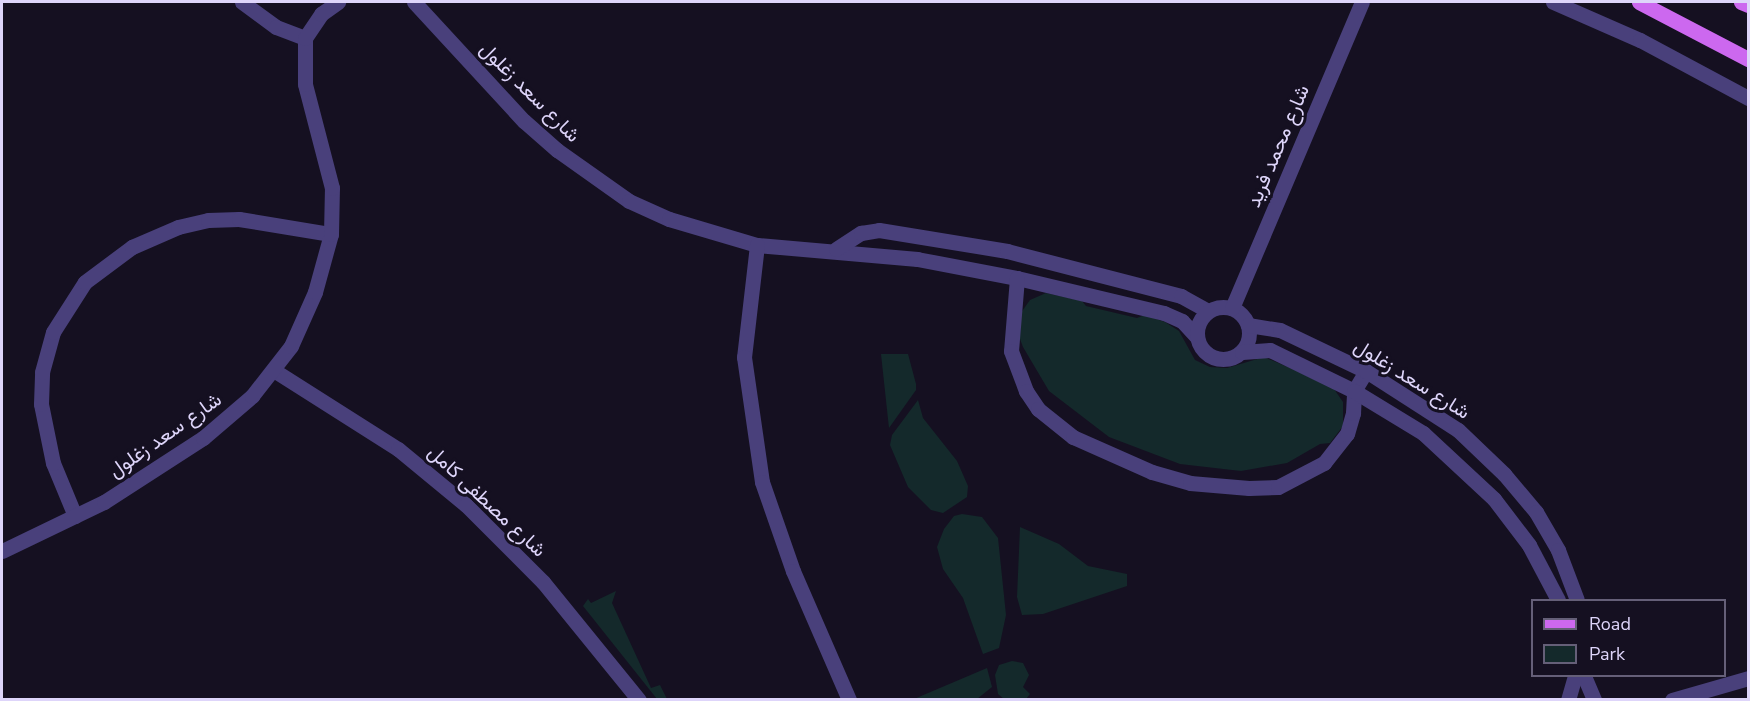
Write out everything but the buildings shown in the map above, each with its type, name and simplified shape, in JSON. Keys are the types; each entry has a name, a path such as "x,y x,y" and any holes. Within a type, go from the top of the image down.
{"main road":[{"path":"1639,2 1749,59"},
{"path":"1741,2 1749,5"}],"street":[{"path":"242,2 276,27 305,38 321,14 338,2"},
{"name":"شارع سعد زغلول","path":"414,2 524,121 591,178 629,201 690,228 757,245 836,249 917,259 1017,278 1164,313 1182,321 1197,337"},
{"name":"شارع محمد فريد","path":"1232,308 1362,2"},
{"path":"1553,2 1640,40 1749,98"},
{"name":"شارع سعد زغلول","path":"2,551 75,516 203,438 275,371 309,309 330,234 332,188 305,84 305,38"},
{"path":"75,516 53,463 41,404 42,372 53,332 85,282 132,247 178,227 208,220 239,219 330,234"},
{"path":"836,249 847,240 870,231 914,236 1007,251 1181,296 1208,311 1232,308 1248,325 1247,344 1242,352 1228,358 1212,357 1197,337 1201,318 1208,311"},
{"path":"757,245 744,357 762,482 793,571 849,699"},
{"path":"1017,278 1010,342 1026,391 1054,425 1073,437 1152,472 1220,487 1278,486 1309,472 1334,452 1347,434 1354,391 1366,371"},
{"name":"شارع سعد زغلول","path":"1248,325 1280,330 1366,371 1432,411 1504,474 1550,535 1577,599"},
{"name":"شارع سعد زغلول","path":"1242,352 1270,350 1354,391 1423,433 1475,479 1529,544 1557,599"},
{"name":"شارع مصطفى كامل","path":"275,371 398,449 466,505 543,582 639,699"},
{"path":"1568,699 1574,677"},
{"path":"1585,677 1594,699"},
{"path":"1672,699 1749,678"}],"green space":[{"path":"1046,293 1082,301 1086,306 1137,318 1145,315 1165,322 1179,331 1195,360 1210,367 1227,368 1264,357 1290,368 1334,389 1343,402 1343,426 1330,443 1320,444 1287,463 1241,471 1180,464 1109,437 1049,391 1023,347 1017,331 1020,314 1030,300"},
{"path":"881,354 908,354 916,384 916,390 889,428"},
{"path":"918,400 923,418 957,461 968,486 967,497 943,513 931,510 908,487 890,445 892,435"},
{"path":"962,514 982,517 998,538 1006,615 999,648 983,654 963,598 943,569 937,547 944,529 954,516"},
{"path":"1020,527 1059,544 1088,566 1127,574 1127,586 1043,614 1022,615 1017,597"},
{"path":"616,591 612,603 651,688 660,685 667,699 657,699 583,606 588,599 591,603"},
{"path":"1012,661 1023,663 1029,675 1023,687 1030,694 1026,699 1004,699 998,694 995,675 999,665"},
{"path":"987,668 992,687 977,699 914,699"}]}
